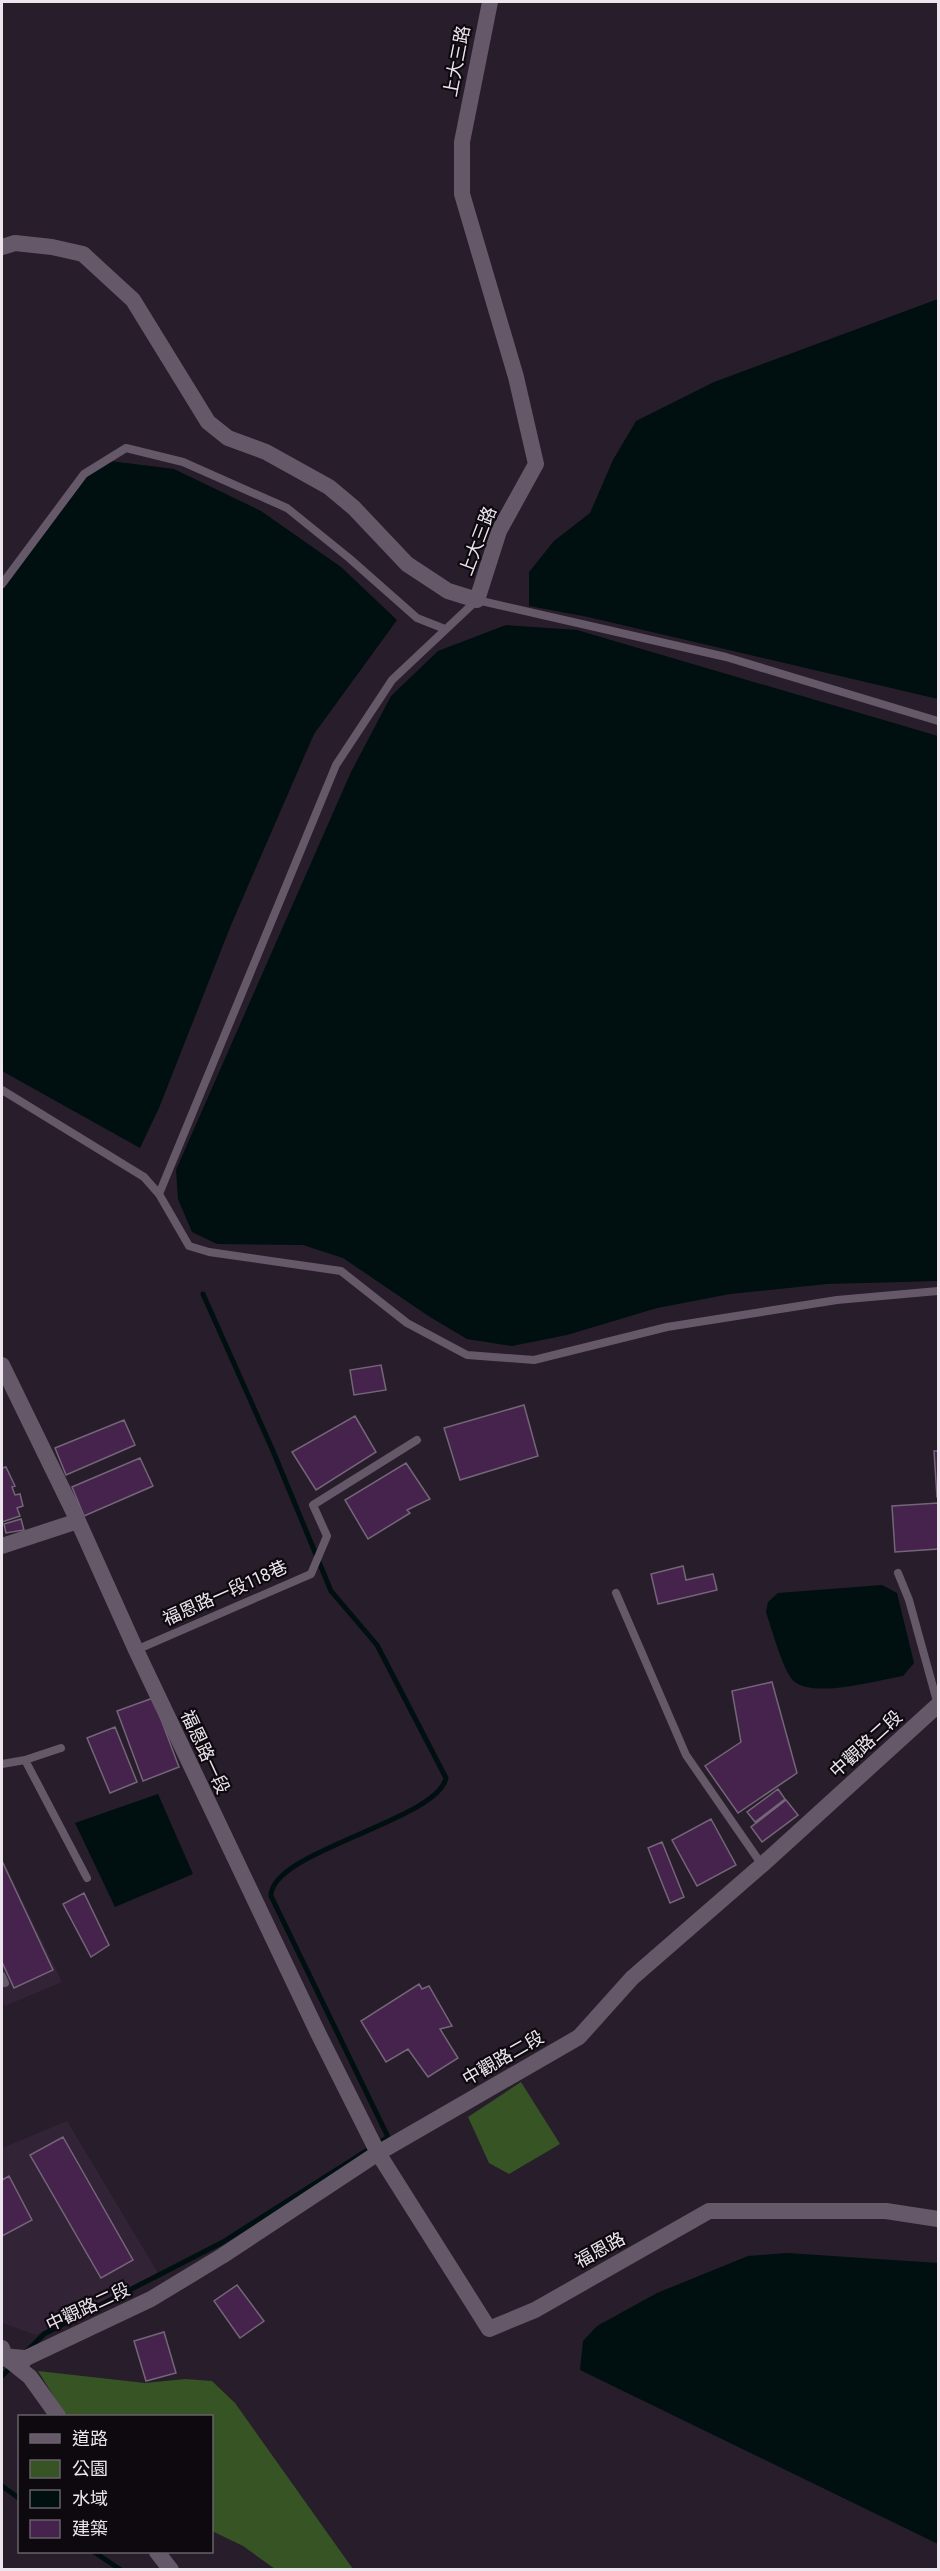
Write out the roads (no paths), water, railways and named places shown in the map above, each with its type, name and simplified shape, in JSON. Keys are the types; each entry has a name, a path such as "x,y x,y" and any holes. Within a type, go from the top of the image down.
{"street":[{"name":"上大三路","path":"2,248 15,243 52,247 83,254 133,300 208,422 228,438 266,452 328,487 354,508 407,564 448,591 477,600 499,531 536,464 516,377 462,194 462,142 490,2"},
{"name":"福恩路一段","path":"2,1365 78,1521 136,1650 307,2012 378,2153"},
{"path":"2,1546 78,1521"},
{"name":"中觀路二段","path":"24,2358 151,2299 222,2256 378,2153 579,2037 632,1978 762,1865 939,1705"},
{"name":"福恩路","path":"378,2153 489,2330 535,2310 709,2211 886,2211 939,2219"},
{"path":"3,2354 24,2358"},
{"path":"3,2354 30,2377 57,2415"},
{"path":"158,2553 171,2570"}],"lane":[{"path":"2,584 84,474 126,448 183,462 287,508 417,618 445,629"},
{"path":"159,1194 336,765 392,680 477,600 726,657 939,721"},
{"path":"2,1090 144,1177 159,1194 189,1246 209,1252 341,1271 407,1323 467,1355 534,1360 667,1327 837,1300 939,1291"},
{"name":"福恩路一段118巷","path":"136,1650 311,1574 327,1536 313,1505 417,1440"},
{"path":"898,1573 909,1600 939,1705"},
{"path":"616,1593 686,1755 762,1865"},
{"path":"2,1764 25,1760 61,1748"},
{"path":"25,1760 87,1878"}],"water":[{"path":"938,299 938,699 588,617 529,606 529,572 554,541 590,513 613,460 636,421 714,382"},
{"path":"110,461 174,469 261,511 341,567 397,620 314,734 231,925 159,1108 140,1148 2,1071 2,588 69,489"},
{"path":"506,625 577,630 938,736 938,1281 827,1284 730,1294 657,1308 567,1335 512,1346 467,1339 430,1317 343,1258 303,1245 217,1244 192,1232 178,1199 176,1170 351,772 391,696 438,651"},
{"path":"882,1585 897,1593 914,1663 903,1676 827,1689 799,1685 791,1678 780,1655 766,1612 768,1602 778,1593"},
{"path":"158,1794 193,1874 115,1907 75,1823"},
{"path":"787,2253 938,2263 938,2544 580,2370 583,2341 597,2326 657,2293 748,2256"}],"waterway":[{"path":"203,1294 273,1451 331,1591 377,1645 446,1778 436,1794 415,1808 297,1865 278,1880 271,1896 388,2137 376,2145"},
{"path":"26,2352 44,2334 223,2242 366,2151"},
{"path":"2,2376 11,2367"},
{"path":"2,2486 18,2498"},
{"path":"96,2553 121,2570"}]}
